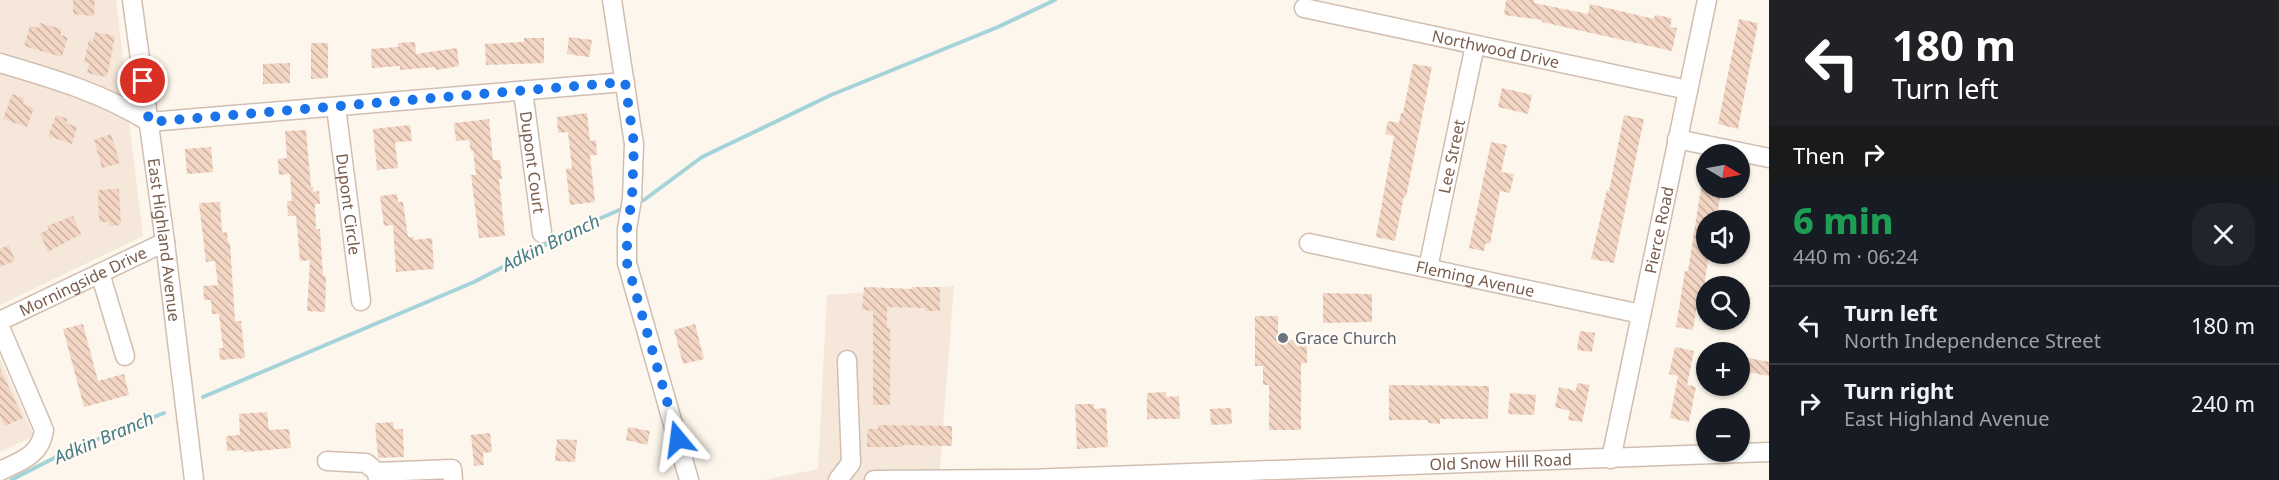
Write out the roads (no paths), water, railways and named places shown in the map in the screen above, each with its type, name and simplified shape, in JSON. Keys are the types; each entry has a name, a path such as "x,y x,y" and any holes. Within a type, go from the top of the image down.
{"street":[{"name":"East Highland Avenue","path":"132,0 194,480"},
{"path":"612,0 634,144 632,199 627,229 627,263 689,480"},
{"name":"Pierce Road","path":"1611,459 1707,0"},
{"name":"Northwood Drive","path":"1304,8 1688,90"},
{"name":"Lee Street","path":"1428,268 1475,45"},
{"path":"0,63 90,92 128,109 149,122 625,82"},
{"name":"Dupont Court","path":"523,91 542,233"},
{"name":"Dupont Circle","path":"336,107 361,301"},
{"path":"1677,139 1769,158"},
{"name":"Morningside Drive","path":"0,321 165,242"},
{"name":"Fleming Avenue","path":"1309,243 1641,314"},
{"path":"100,273 126,356"},
{"path":"0,327 44,430 43,441 37,451 0,471"},
{"path":"838,480 851,463 847,360"},
{"name":"Old Snow Hill Road","path":"874,480 1028,480 1769,452"},
{"path":"327,461 366,463 377,476 452,469 453,480"}],"waterway":[{"name":"Adkin Branch","path":"636,203 644,200 702,157 831,95 998,27 1055,0"},
{"name":"Adkin Branch","path":"203,397 474,282 580,227 624,208"},
{"name":"Adkin Branch","path":"11,480 66,452 164,413"}],"place":[{"name":"Grace Church","path":"1283,338"}]}
